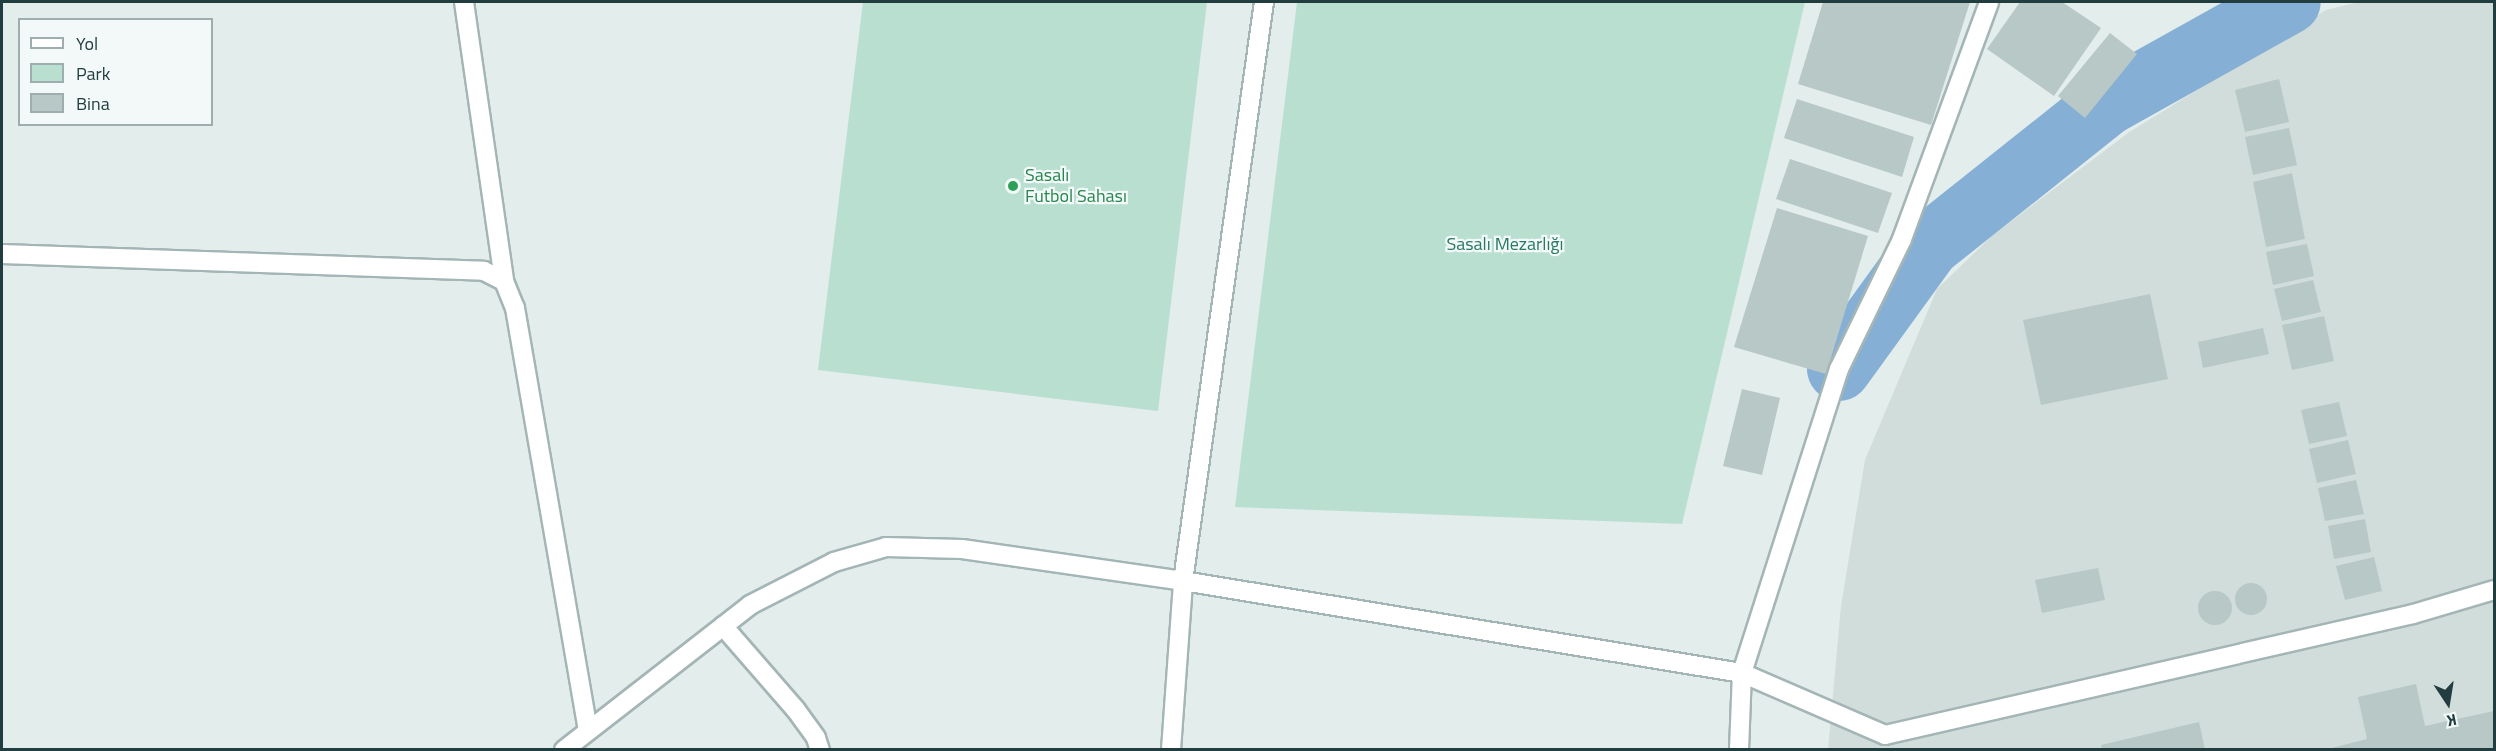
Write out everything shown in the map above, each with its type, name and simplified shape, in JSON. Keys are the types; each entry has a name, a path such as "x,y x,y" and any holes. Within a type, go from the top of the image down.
{"street":[{"path":"464,2 504,281 515,308 588,730"},
{"path":"1171,750 1183,582 1264,2"},
{"path":"1739,750 1742,673 1839,369 1902,238 1989,2"},
{"path":"2,254 484,271 504,281"},
{"path":"564,750 750,605 799,577 834,562 886,547 962,549 1183,582 1742,673 1887,742 2413,614 2494,590"},
{"path":"723,626 796,710 816,738 820,750"}],"shaded area":[{"path":"2359,2 2494,2 2494,749 1828,750 1841,606 1865,460 1937,289 1993,235 2128,133 2326,10"}],"green space":[{"name":"Sasalı Futbol Sahası","path":"863,2 1207,2 1158,411 818,370"},
{"name":"Sasalı Mezarlığı","path":"1297,2 1805,2 1682,524 1235,507"}],"building":[{"path":"1823,2 1970,2 1931,125 1798,84"},
{"path":"2020,2 2062,2 2101,28 2054,96 1987,49"},
{"path":"2110,33 2137,54 2085,118 2058,96"},
{"path":"2279,79 2289,122 2245,132 2235,90"},
{"path":"1797,99 1914,137 1902,177 1784,138"},
{"path":"2289,128 2297,165 2253,175 2245,137"},
{"path":"1790,159 1892,193 1878,233 1776,199"},
{"path":"2292,173 2305,239 2266,247 2253,182"},
{"path":"1777,208 1868,236 1826,374 1734,347"},
{"path":"2307,244 2314,276 2273,285 2266,252"},
{"path":"2313,280 2321,312 2282,321 2274,289"},
{"path":"2150,294 2168,379 2041,405 2023,320"},
{"path":"2324,316 2334,361 2292,370 2282,325"},
{"path":"2263,328 2269,354 2203,368 2198,342"},
{"path":"1742,389 1780,398 1762,475 1723,466"},
{"path":"2339,402 2347,436 2309,444 2301,410"},
{"path":"2348,440 2356,474 2317,483 2309,449"},
{"path":"2356,480 2364,514 2325,521 2318,488"},
{"path":"2365,519 2371,552 2334,559 2328,526"},
{"path":"2374,557 2382,591 2345,600 2336,566"},
{"path":"2098,568 2105,600 2042,613 2035,580"},
{"path":"2251,583 2262,588 2267,599 2262,610 2251,615 2240,610 2235,599 2240,588"},
{"path":"2215,591 2227,596 2232,608 2227,620 2215,625 2203,620 2198,608 2203,596"},
{"path":"2416,684 2425,726 2494,711 2494,750 2324,750 2367,739 2358,697"},
{"path":"2199,722 2205,750 2102,750 2101,745"}],"waterway":[{"path":"1839,369 1928,246 2108,103 2289,2"}],"place":[{"name":"Sasalı Futbol Sahası","path":"1013,186"}]}
